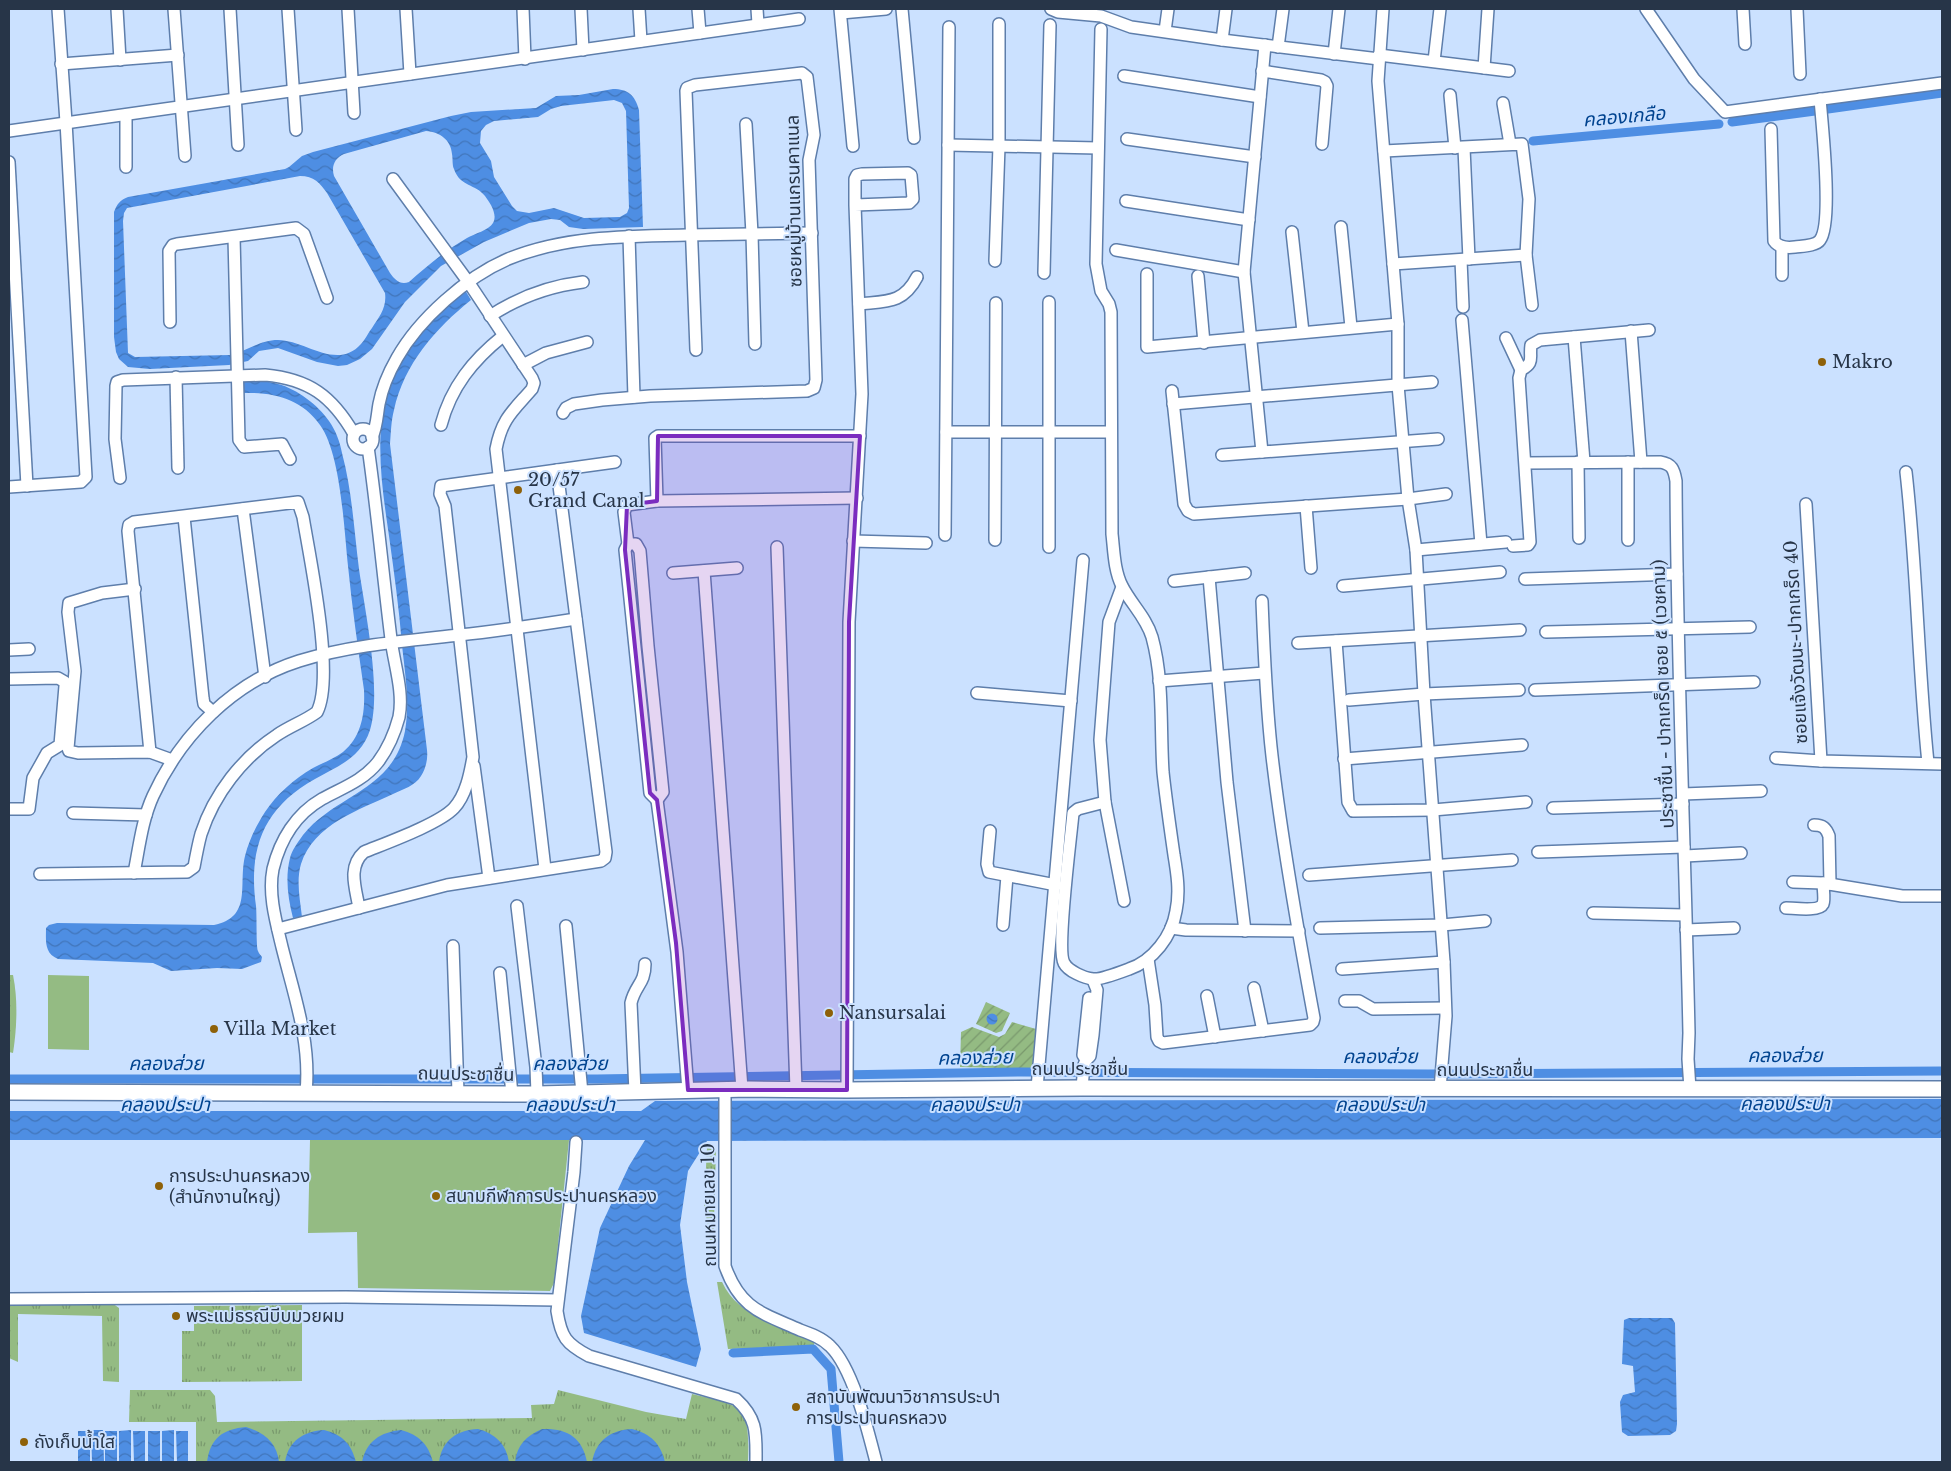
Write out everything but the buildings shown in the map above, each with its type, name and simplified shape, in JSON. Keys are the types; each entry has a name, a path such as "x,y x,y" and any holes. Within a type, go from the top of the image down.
{"main road":[{"name":"ถนนประชาชื่น","path":"9,1092 307,1088 582,1089 635,1082 688,1086 725,1094 742,1080 847,1086 1082,1083 1942,1089"}],"street":[{"path":"9,488 81,482 86,477 58,9"},
{"path":"116,9 120,60"},
{"path":"174,9 186,156"},
{"path":"230,9 238,145"},
{"path":"288,9 296,130"},
{"path":"348,9 354,113"},
{"path":"406,9 410,74"},
{"path":"523,9 525,58"},
{"path":"581,9 583,50"},
{"path":"639,9 641,41"},
{"path":"698,9 700,33"},
{"path":"757,9 758,24"},
{"path":"853,146 840,11 886,9"},
{"path":"902,9 914,138"},
{"path":"1051,9 1058,12 1101,16 1130,27 1265,46 1334,54 1434,61 1509,71"},
{"path":"1165,32 1168,9"},
{"path":"1222,40 1226,9"},
{"path":"1278,47 1283,9"},
{"path":"1334,54 1339,9"},
{"path":"1383,9 1378,81 1398,324 1398,385 1408,499 1416,550 1424,694 1444,962 1445,1008 1440,1086"},
{"path":"1434,61 1440,9"},
{"path":"1484,68 1488,9"},
{"path":"1646,9 1694,79 1725,112 1942,83"},
{"path":"1743,9 1745,44"},
{"path":"1797,9 1800,74"},
{"path":"9,131 799,19"},
{"path":"995,261 999,146 998,24"},
{"path":"1044,273 1050,25"},
{"path":"944,535 950,26"},
{"path":"1100,29 1096,264 1101,291 1109,304 1111,312 1110,432 1112,534 1115,567 1122,587 1144,618 1152,636 1158,662 1163,772 1179,890 1176,912 1171,928 1166,938 1148,960 1130,969 1093,980 1069,970 1064,963 1062,955 1063,916 1074,813 1078,809 1105,802"},
{"path":"1262,452 1244,272 1265,46"},
{"path":"61,64 178,55"},
{"path":"1262,71 1325,82 1327,86 1322,144"},
{"name":"ซอยหมู่บ้านแกรนคาแนล","path":"634,397 807,391 814,388 816,380 809,160 814,135 807,77 802,73 695,85 687,88 696,350"},
{"path":"1124,76 1260,97"},
{"path":"1450,95 1459,148 1465,259 1463,307"},
{"path":"1772,129 1774,241 1782,247 1817,243 1822,238 1826,223 1826,173 1820,99"},
{"path":"1503,103 1510,144"},
{"path":"126,115 126,167"},
{"path":"746,124 755,344"},
{"path":"1127,139 1255,157"},
{"path":"1384,151 1522,144 1529,200 1526,255 1532,305"},
{"path":"948,145 1098,148"},
{"path":"9,162 27,486"},
{"path":"847,1086 848,632 862,394 855,205 855,179 856,175 908,173 911,175 913,199 911,202 855,205"},
{"path":"393,178 468,283 534,383 532,389 513,409 501,428 496,449 496,460 500,476 545,869"},
{"path":"1126,201 1249,220"},
{"path":"1341,227 1351,327"},
{"path":"170,322 171,248 177,244 292,228 300,230 304,234 327,298"},
{"path":"1292,232 1303,332"},
{"path":"120,478 115,439 117,382 238,371 284,377 305,384 333,405 354,434 353,441 357,447 364,448 370,442 376,429 382,394 396,359 429,316 489,268 528,252 579,241 629,236 812,233"},
{"path":"563,413 566,408 584,402 634,397 629,236"},
{"path":"234,237 239,440 242,446 250,447 282,444 290,460"},
{"path":"1782,247 1782,275"},
{"path":"1116,250 1244,272"},
{"path":"1393,264 1526,255"},
{"path":"1147,274 1147,348 1398,324"},
{"path":"1198,276 1204,343"},
{"path":"859,304 898,298 911,288 917,277"},
{"path":"490,316 518,300 546,289 584,282"},
{"path":"1048,547 1049,302"},
{"path":"995,540 996,303"},
{"path":"1462,320 1480,544"},
{"path":"1521,370 1528,366 1531,361 1531,346 1534,342 1574,336 1649,330"},
{"path":"1631,331 1641,462"},
{"path":"441,425 450,398 466,372 486,349 503,336"},
{"path":"1574,336 1581,462 1578,538"},
{"path":"1416,550 1480,544 1528,545 1530,542 1519,378 1521,370 1506,338"},
{"path":"523,365 546,353 587,342"},
{"path":"176,377 178,468"},
{"path":"1173,404 1432,382"},
{"path":"1172,391 1184,504 1188,511 1194,514 1408,499 1446,494"},
{"path":"946,432 1110,432"},
{"path":"657,501 655,438 658,436 860,436"},
{"path":"1222,455 1438,438"},
{"path":"307,1088 304,1034 273,905 272,878 275,862 286,835 301,816 311,807 354,783 378,761 392,736 399,717 400,701 396,641 370,442"},
{"path":"489,878 473,757 445,506 440,494 441,486 500,476 615,462"},
{"path":"1628,462 1628,540"},
{"name":"ประชาชื่น - ปากเกร็ด ซอย ๕ (เวชคาม)","path":"1526,463 1641,462 1668,463 1674,468 1676,481 1678,684 1685,851 1690,1086"},
{"path":"278,929 448,885 601,861 605,858 606,852 557,470"},
{"path":"1906,472 1913,546 1921,701 1928,763"},
{"path":"688,1086 677,952 657,800 650,793 625,550 628,544 624,509 627,505 657,501 857,498"},
{"path":"40,874 191,871 194,867 201,834 208,816 218,796 231,778 244,762 263,745 317,712 322,698 324,655 303,517 298,502 129,524 128,531 150,752"},
{"name":"ซอยแจ้งวัฒนะ-ปากเกร็ด 40","path":"1806,504 1821,761 1942,764"},
{"path":"1306,506 1311,568"},
{"path":"243,509 265,677"},
{"path":"184,516 203,698 204,704 212,712"},
{"path":"853,541 926,544"},
{"path":"628,544 636,544 640,551 663,792 657,800"},
{"path":"777,547 796,1084"},
{"path":"1038,1084 1083,560"},
{"path":"672,573 737,568"},
{"path":"704,571 742,1080"},
{"path":"1343,586 1500,572"},
{"path":"1174,581 1245,573"},
{"path":"1525,579 1676,574"},
{"path":"1209,577 1228,782 1246,931"},
{"path":"1122,587 1110,622 1101,730 1101,767 1105,802 1124,901"},
{"path":"135,589 102,593 74,601 68,606 75,671 68,751 78,753 150,752 172,760"},
{"path":"1148,960 1156,1005 1157,1037 1163,1043 1310,1025 1313,1022 1314,1018 1272,756 1264,673 1262,601"},
{"path":"134,873 146,815 153,796 172,760 185,742 212,712 248,685 298,662 356,648 396,641 576,620"},
{"path":"1546,632 1750,627"},
{"path":"1298,643 1520,630"},
{"path":"1336,641 1348,802 1353,811 1433,810 1526,802"},
{"path":"635,647 648,646"},
{"path":"9,650 29,649"},
{"path":"1159,681 1264,673"},
{"path":"9,679 58,678 65,682 65,686 60,745 47,753 34,778 29,809 9,809"},
{"path":"1535,690 1754,682"},
{"path":"1349,700 1424,694 1519,690"},
{"path":"977,693 1071,701"},
{"path":"645,746 658,744"},
{"path":"1344,759 1522,745"},
{"path":"454,808 465,789 473,757"},
{"path":"1776,758 1821,761"},
{"path":"1554,808 1683,799 1761,791"},
{"path":"359,908 353,874 354,865 364,852 424,826 454,808 479,802"},
{"path":"72,813 146,815"},
{"path":"1786,908 1812,909 1823,904 1827,884 1829,836 1826,829 1821,825 1814,825"},
{"path":"990,831 987,870 993,874 1056,884"},
{"path":"1538,852 1685,851 1741,853"},
{"path":"1309,875 1512,860"},
{"path":"1003,925 1007,876"},
{"path":"1792,882 1827,884 1902,896 1942,896"},
{"path":"517,906 537,1089"},
{"path":"1593,914 1685,916"},
{"path":"1320,928 1442,925 1485,921"},
{"path":"566,926 582,1089"},
{"path":"1171,928 1186,930 1299,931"},
{"path":"1686,930 1734,928"},
{"path":"452,946 458,1088"},
{"path":"1342,969 1444,962"},
{"path":"635,1082 631,1003 632,995 645,976 645,964"},
{"path":"500,972 511,1089"},
{"path":"1082,1083 1085,1062 1083,1055 1090,990 1093,980"},
{"path":"1254,988 1263,1031"},
{"path":"1207,996 1215,1037"},
{"path":"1345,1001 1359,1001 1373,1009 1445,1008"},
{"name":"ถนนหมายเลข 10","path":"725,1094 725,1266 738,1293 753,1308 820,1338 838,1356 848,1371 876,1462"},
{"path":"576,1142 574,1172 557,1300 560,1328 566,1341 575,1349 589,1356 736,1399 747,1408 753,1419 756,1437 756,1462"},
{"path":"9,1299 346,1298 557,1300"}],"highlighted area":[{"path":"658,436 860,436 849,622 847,1090 688,1090 676,943 657,800 650,793 625,550 627,505 657,501"}],"green space":[{"path":"9,975 13,975 15,984 16,1024 13,1053 9,1052"},
{"path":"48,975 89,976 89,1050 48,1049"},
{"path":"986,1002 1010,1013 1002,1031 996,1033 976,1024"},
{"path":"1012,1022 1036,1029 1033,1069 960,1067 961,1032 972,1027 999,1037 1005,1034"},
{"name":"สนามกีฬาการประปานครหลวง","path":"310,1140 569,1140 554,1283 550,1291 358,1288 357,1232 308,1233"},
{"path":"707,1148 716,1148 713,1258 704,1205"},
{"path":"717,1282 722,1282 738,1304 749,1312 814,1341 814,1346 728,1349"},
{"path":"11,1303 112,1303 119,1308 119,1382 103,1381 102,1316 18,1314 18,1362 9,1358 9,1305"},
{"path":"302,1305 302,1381 182,1382 182,1331 194,1331 194,1306"},
{"path":"130,1390 210,1390 215,1396 217,1422 532,1418 531,1405 554,1404 558,1390 646,1412 686,1419 692,1394 723,1402 741,1411 748,1429 748,1462 196,1462 196,1422 129,1422"}],"water":[{"path":"618,89 627,92 635,100 639,110 643,227 583,229 569,227 560,220 551,219 529,223 484,242 441,266 405,302 372,349 360,359 347,365 338,366 317,362 278,348 259,351 248,361 229,365 150,369 128,367 119,359 114,337 114,212 123,199 285,169 302,156 313,152 451,116 471,112 536,108 556,96 579,95","holes":["614,100 622,103 626,111 629,208 627,213 620,217 584,218 554,208 529,213 517,211 494,177 491,161 480,143 481,131 486,125 494,121 538,117 551,109 561,106","426,131 436,133 447,141 451,149 453,167 460,179 481,192 489,202 495,216 493,223 485,230 467,238 452,248 409,282 403,283 398,281 390,273 334,176 334,163 344,154","300,176 309,177 319,183 327,193 385,293 384,308 362,342 352,352 342,355 331,355 288,341 271,340 230,355 135,357 128,353 123,221 127,208"]},
{"path":"465,290 471,300 434,335 423,348 405,377 393,414 391,427 390,444 427,760 421,776 412,785 339,820 316,838 307,850 301,864 299,890 302,917 293,918 287,880 290,858 295,846 316,821 362,790 389,767 399,751 405,731 407,709 406,677 383,488 380,440 382,416 387,393 395,371 407,349 427,325"},
{"path":"240,382 269,382 285,386 306,398 319,409 329,421 337,437 348,481 371,651 374,694 370,730 361,748 348,760 297,790 283,803 271,817 263,832 257,848 254,885 257,948 262,957 261,962 242,969 217,968 171,971 153,963 58,959 48,950 46,928 49,925 57,923 214,925 226,921 234,915 242,898 245,856 253,833 265,812 280,793 299,777 343,752 354,739 361,724 364,690 351,597 343,513 333,454 320,425 304,408 285,398 264,394 241,393"},
{"path":"992,1013 998,1019 992,1025 986,1019"},
{"name":"คลองประปา","path":"1942,1099 1942,1138 707,1141 688,1171 680,1225 687,1282 701,1349 696,1367 584,1333 581,1316 600,1228 629,1166 645,1140 9,1140 9,1111 641,1111 655,1101"},
{"path":"1629,1318 1672,1318 1675,1323 1677,1424 1676,1431 1670,1435 1628,1436 1622,1432 1620,1402 1623,1395 1635,1392 1633,1366 1622,1364 1624,1320"},
{"path":"246,1427 264,1435 268,1439 276,1449 279,1462 207,1462 211,1447 219,1436 231,1430"},
{"path":"478,1429 495,1437 503,1445 509,1462 439,1462 447,1442 463,1431"},
{"path":"542,1429 559,1430 572,1436 581,1446 587,1462 515,1462 523,1442"},
{"path":"632,1429 654,1440 665,1462 592,1462 601,1442 617,1431"},
{"path":"91,1430 103,1430 104,1462 92,1462"},
{"path":"131,1430 131,1462 119,1462 119,1431"},
{"path":"174,1430 174,1462 162,1462 162,1431"},
{"path":"324,1430 341,1438 349,1445 356,1462 285,1462 290,1448 298,1438 310,1432"},
{"path":"401,1430 422,1441 433,1462 362,1462 371,1443 381,1435"},
{"path":"78,1431 90,1431 90,1462 78,1462"},
{"path":"105,1431 117,1431 117,1462 105,1462"},
{"path":"133,1431 145,1431 145,1462 134,1462"},
{"path":"148,1431 160,1431 160,1462 148,1462"},
{"path":"176,1431 188,1431 188,1462 177,1462"}],"waterway":[{"name":"คลองเกลือ","path":"1828,109 1942,93"},
{"name":"คลองเกลือ","path":"1732,122 1815,111"},
{"name":"คลองเกลือ","path":"1533,141 1719,124"},
{"name":"คลองส่วย","path":"9,1079 597,1079 1021,1072 1428,1074 1942,1071"},
{"path":"733,1353 813,1349 831,1369 839,1462"}],"place":[{"name":"Makro","path":"1822,362"},
{"name":"20/57 Grand Canal","path":"518,490"},
{"name":"Nansursalai","path":"829,1013"},
{"name":"Villa Market","path":"214,1029"},
{"name":"การประปานครหลวง (สำนักงานใหญ่)","path":"159,1186"},
{"name":"สนามกีฬาการประปานครหลวง","path":"436,1196"},
{"name":"พระแม่ธรณีบีบมวยผม","path":"176,1316"},
{"name":"สถาบันพัฒนาวิชาการประปา การประปานครหลวง","path":"796,1407"},
{"name":"ถังเก็บน้ำใส","path":"24,1442"}]}
